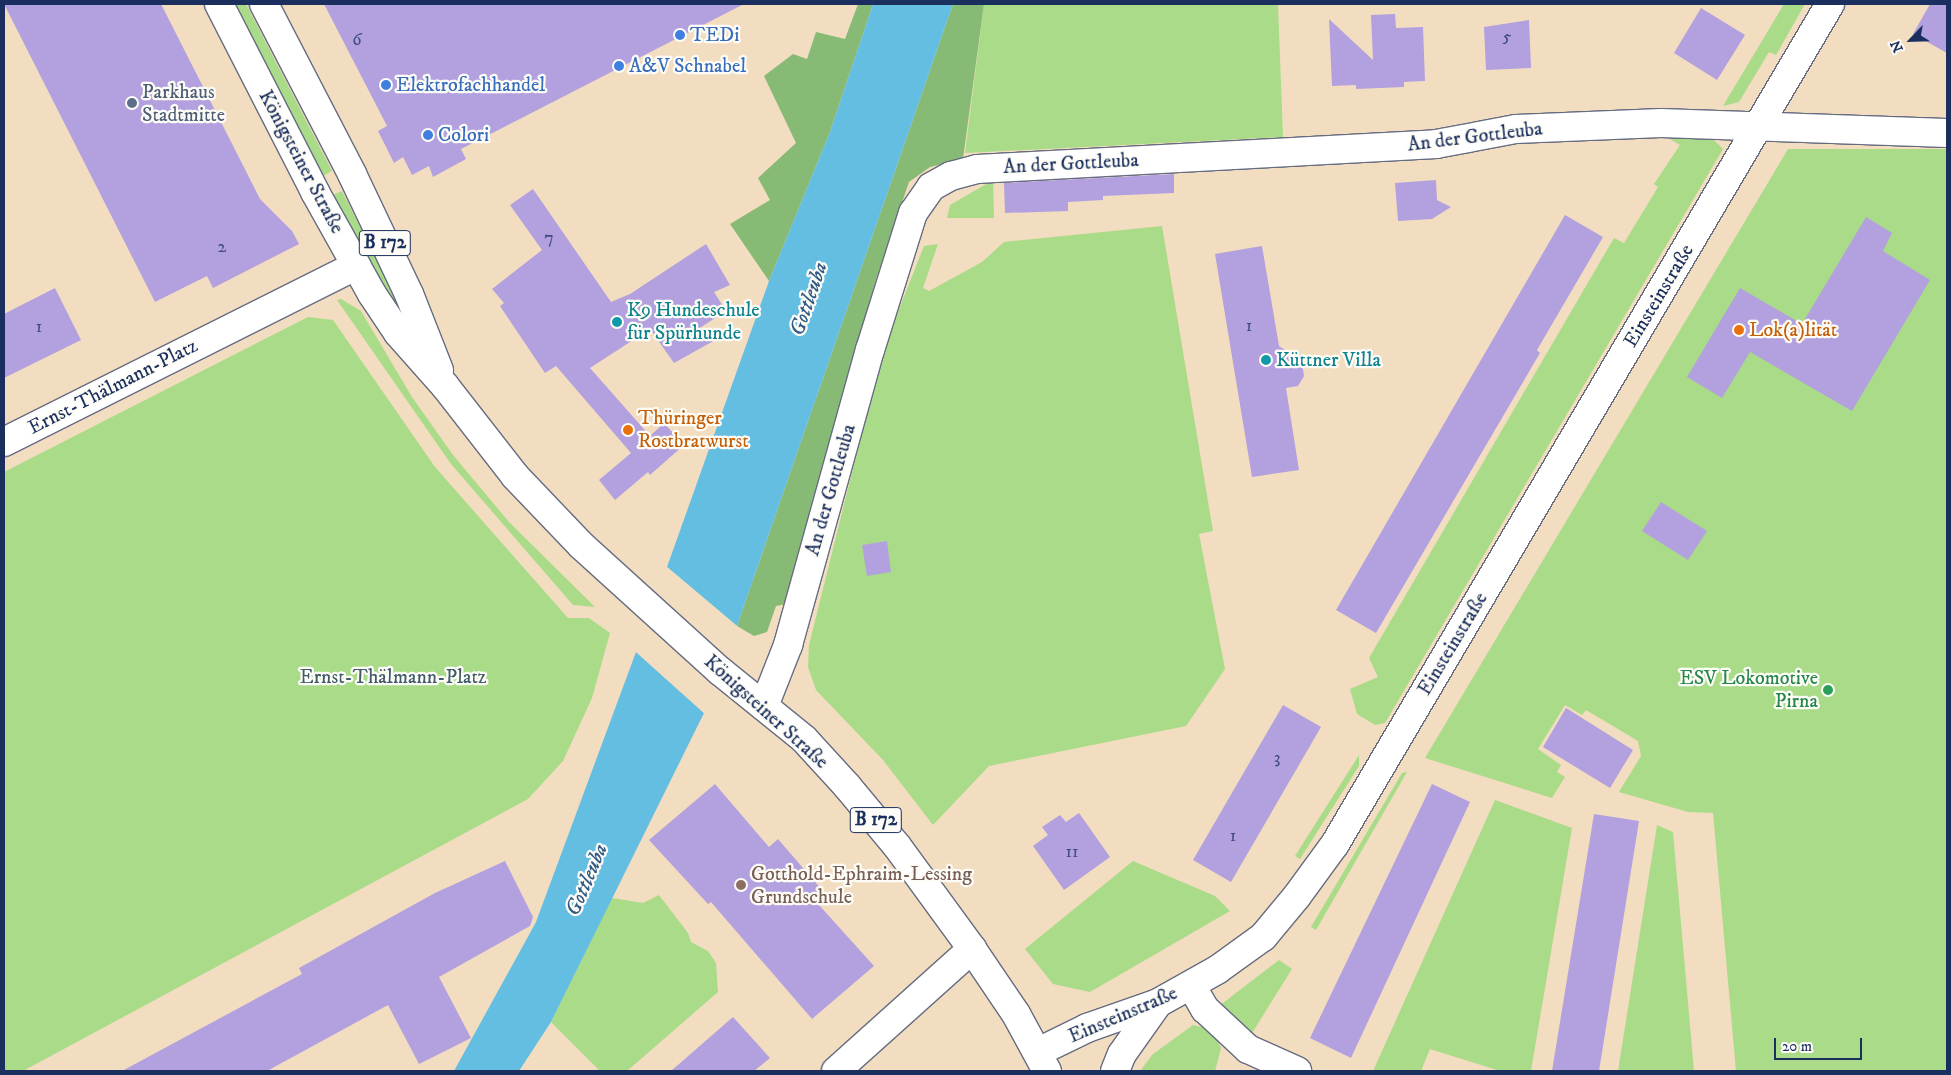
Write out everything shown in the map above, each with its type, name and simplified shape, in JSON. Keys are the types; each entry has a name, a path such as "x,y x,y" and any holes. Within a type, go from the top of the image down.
{"main road":[{"name":"Königsteiner Straße","path":"219,4 356,266 398,333 445,386 515,476 582,546 720,671 804,739 847,786 898,846 972,949 1016,1014 1042,1062"},
{"name":"Königsteiner Straße","path":"264,4 356,182 409,294 445,386"},
{"name":"Einsteinstraße","path":"1042,1062 1087,1028 1158,1004 1191,985 1263,937 1298,896 1335,844 1830,4"},
{"name":"An der Gottleuba","path":"764,706 788,645 868,360 913,213 931,186 951,176 978,169 1436,144 1516,129 1661,123 1760,125"},
{"path":"1760,125 1947,133"},
{"name":"Ernst-Thälmann-Platz","path":"4,442 356,266"},
{"path":"836,1071 972,949"},
{"path":"1191,985 1205,1009 1248,1049 1297,1071"},
{"path":"1115,1071 1122,1054 1158,1004"}],"green space":[{"path":"236,4 246,4 332,171 323,176"},
{"path":"858,4 873,4 830,132 769,281 730,224 770,200 758,178 796,143 764,76 793,54 807,59 816,32 845,39"},
{"path":"953,4 984,4 963,159 930,167 909,182 876,279 786,604 776,606 767,632 754,636 737,626"},
{"path":"984,4 1278,4 1283,137 965,153"},
{"path":"1784,4 1805,4 1776,55 1769,52 1739,102 1723,106"},
{"path":"1658,132 1708,134 1723,149 1385,723 1375,725 1357,714 1350,689 1378,677 1369,658 1614,238 1624,243 1658,187 1654,184 1680,145"},
{"name":"ESV Lokomotive Pirna","path":"1788,149 1947,149 1947,1071 1736,1071 1713,813 1688,812 1619,792 1641,756 1638,741 1586,710 1582,715 1565,705 1538,749 1561,765 1557,772 1565,777 1552,798 1425,758"},
{"path":"993,180 994,218 947,218 950,205"},
{"path":"342,191 420,344 400,324 333,195"},
{"path":"1162,226 1213,531 1199,534 1225,669 1186,726 989,766 933,825 883,760 816,690 808,667 809,645 882,352 924,246 938,244 923,288 929,291 982,262 1004,242"},
{"path":"341,299 361,311 412,397 453,455 509,522 595,607 573,605 451,464 337,300"},
{"name":"Ernst-Thälmann-Platz","path":"308,317 333,320 435,467 568,618 589,618 610,633 592,698 563,761 528,799 23,1071 4,1071 4,472"},
{"path":"1359,755 1359,766 1300,859 1295,856"},
{"path":"1407,772 1316,930 1311,927 1402,773"},
{"path":"1495,800 1572,828 1531,1071 1500,1071 1430,1049 1421,1071 1373,1071"},
{"path":"1657,825 1673,832 1694,1071 1618,1071"},
{"path":"1133,861 1215,896 1230,911 1090,992 1053,984 1025,949"},
{"path":"659,895 688,933 691,942 708,951 716,963 718,992 627,1071 600,1071 551,1022 612,898 643,903"},
{"path":"1279,960 1292,969 1249,1038 1219,1006"},
{"path":"1193,1025 1211,1029 1214,1033 1221,1048 1215,1071 1140,1071 1153,1054"}],"water":[{"name":"Gottleuba","path":"873,4 953,4 737,626 667,567 769,281 830,132"},
{"name":"Gottleuba","path":"636,652 704,713 551,1022 519,1071 454,1071 536,922"}],"pier":[{"path":"667,567 737,626 736,628 666,569"},
{"path":"637,649 704,711 704,713 636,652"}],"building":[{"name":"Parkhaus Stadtmitte","path":"4,4 161,4 260,199 292,231 299,244 213,288 207,276 155,302"},
{"path":"324,4 744,4 461,149 466,159 433,177 429,166 412,175 403,157 394,163 378,131 387,126"},
{"path":"1930,4 1947,4 1947,53 1913,34"},
{"path":"1701,8 1745,35 1717,80 1674,53"},
{"path":"1395,14 1396,28 1423,27 1425,81 1404,82 1404,87 1356,89 1356,85 1332,86 1329,19 1373,60 1371,15"},
{"path":"1529,20 1531,68 1486,70 1484,27"},
{"path":"1174,174 1174,193 1103,196 1103,200 1068,202 1068,211 1005,213 1004,183"},
{"path":"1436,180 1437,200 1451,207 1432,219 1398,221 1395,183"},
{"path":"533,189 611,302 630,294 706,244 730,285 714,292 726,311 695,331 717,339 674,363 650,329 590,368 650,436 664,423 684,445 650,475 648,472 615,500 599,480 631,453 556,366 545,373 500,306 504,303 492,289 542,250 510,205"},
{"path":"1565,215 1603,237 1537,350 1540,353 1376,633 1336,610"},
{"path":"1866,217 1892,233 1883,251 1930,280 1852,411 1750,352 1722,398 1687,377 1740,288 1802,324"},
{"name":"Küttner Villa","path":"1262,246 1279,346 1302,362 1304,376 1298,386 1286,388 1299,470 1252,477 1215,254"},
{"path":"55,288 81,340 4,378 4,314"},
{"path":"1661,502 1707,531 1688,560 1642,531"},
{"path":"887,541 891,572 867,576 862,545"},
{"path":"1283,705 1321,727 1231,882 1193,860"},
{"path":"1566,708 1633,750 1610,788 1543,747"},
{"path":"715,784 769,847 778,839 828,897 819,905 874,966 812,1019 711,902 708,904 649,840"},
{"path":"1432,784 1470,802 1351,1058 1310,1038"},
{"path":"1079,813 1110,857 1064,890 1033,846 1048,835 1042,827 1060,815 1066,822"},
{"path":"1594,814 1639,821 1599,1071 1552,1071"},
{"path":"505,861 533,917 530,926 439,977 471,1038 419,1064 388,1005 267,1071 122,1071 302,974 299,968 435,893"},
{"path":"733,1017 770,1058 754,1071 671,1071"}],"place":[{"name":"TEDi","path":"680,35"},
{"name":"A&V Schnabel","path":"619,66"},
{"name":"Elektrofachhandel","path":"386,85"},
{"name":"Parkhaus Stadtmitte","path":"132,103"},
{"name":"Colori","path":"428,135"},
{"name":"K9 Hundeschule für Spürhunde","path":"617,322"},
{"name":"Lok(a)lität","path":"1739,330"},
{"name":"Küttner Villa","path":"1266,360"},
{"name":"Thüringer Rostbratwurst","path":"628,430"},
{"name":"ESV Lokomotive Pirna","path":"1828,690"},
{"name":"Gotthold-Ephraim-Lessing Grundschule","path":"741,885"}]}
